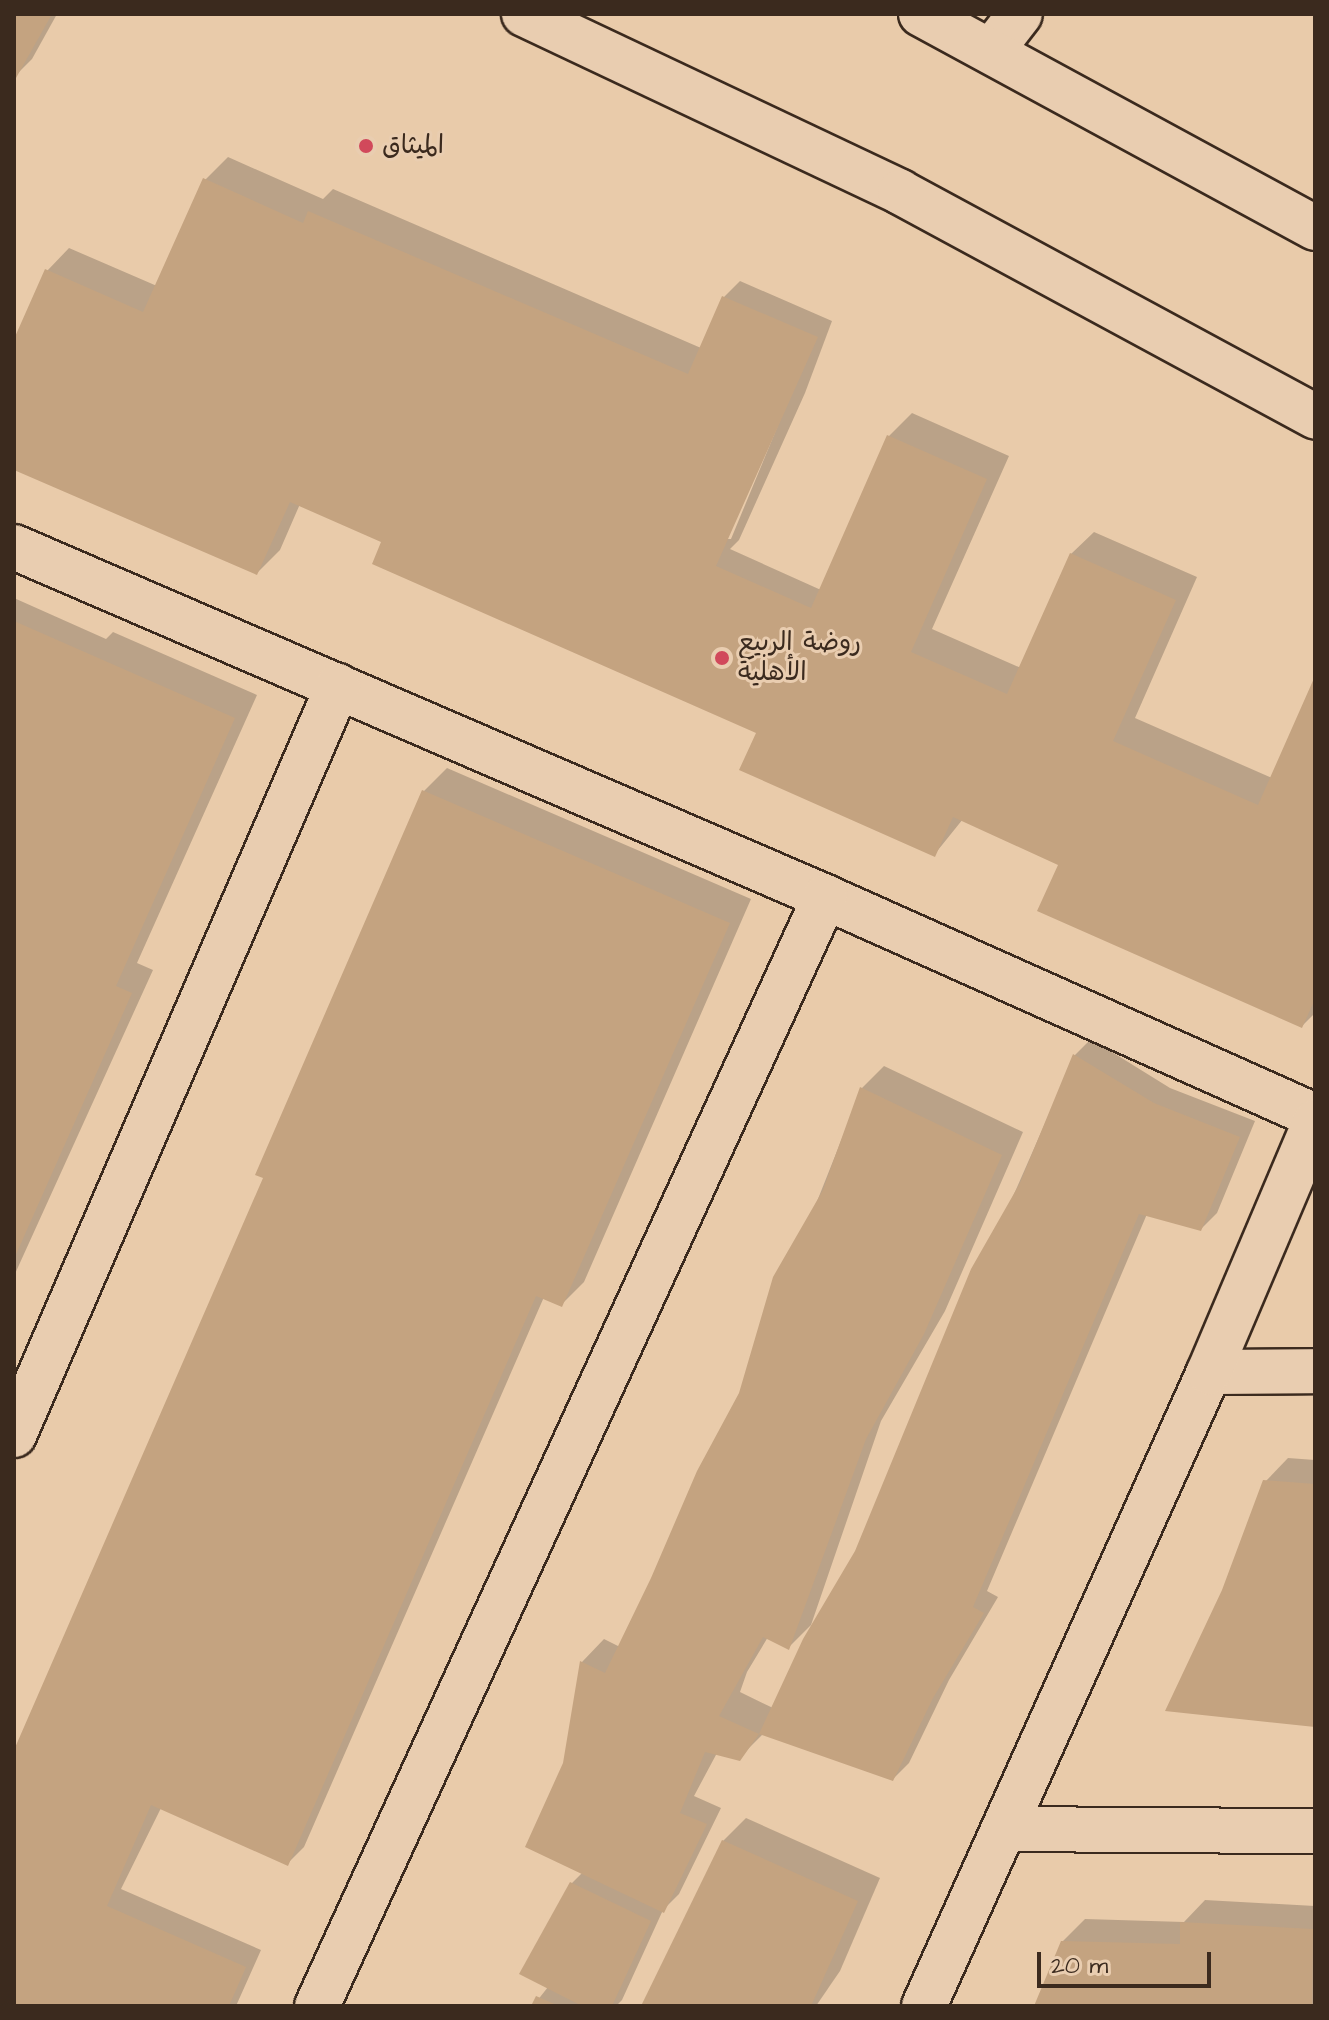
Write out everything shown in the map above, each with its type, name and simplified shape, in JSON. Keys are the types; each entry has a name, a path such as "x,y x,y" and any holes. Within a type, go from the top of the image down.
{"main road":[{"path":"524,14 900,192 1315,416"},
{"path":"921,14 993,49 1315,228"},
{"path":"993,49 1020,14"},
{"path":"14,547 825,897 1315,1116"},
{"path":"14,1435 338,686"},
{"path":"317,2006 825,897"},
{"path":"924,2006 1209,1372 1315,1122"},
{"path":"1209,1372 1315,1371"},
{"path":"1004,1829 1315,1831"}],"building":[{"path":"14,14 52,14 16,78 14,77"},
{"path":"203,178 303,223 308,211 688,374 722,296 818,337 716,566 811,608 887,435 987,479 911,652 1007,694 1070,553 1176,600 1113,741 1258,805 1315,676 1315,999 1302,1028 1037,911 1058,865 953,817 935,857 739,770 756,733 372,564 381,542 290,502 257,575 14,470 14,339 45,269 143,312"},
{"path":"14,621 235,718 116,986 132,993 14,1259"},
{"path":"422,790 730,923 562,1307 536,1296 288,1866 151,1805 107,1906 246,1967 229,2006 14,2006 14,1750 263,1178 255,1175"},
{"path":"1073,1054 1154,1103 1240,1137 1201,1231 1139,1214 973,1607 984,1613 933,1698 893,1781 759,1734 803,1639 855,1551 971,1269 1020,1183"},
{"path":"860,1087 1002,1155 924,1334 866,1439 789,1650 763,1637 719,1716 759,1734 740,1761 705,1752 680,1813 707,1824 664,1913 525,1847 563,1763 580,1661 605,1673 651,1578 697,1471 739,1393 773,1277 823,1190"},
{"path":"1263,1480 1315,1484 1315,1727 1165,1711 1222,1590"},
{"path":"722,1840 858,1901 811,2006 641,2006"},
{"path":"570,1882 651,1921 612,2006 582,2006 519,1974"},
{"path":"1180,1922 1313,1929 1312,2006 1034,2006 1061,1941 1180,1944"},
{"path":"536,1996 559,2006 531,2006"}],"place":[{"name":"الميثاق","path":"366,146"},
{"name":"روضة الربيع الأهلية","path":"722,658"}]}
